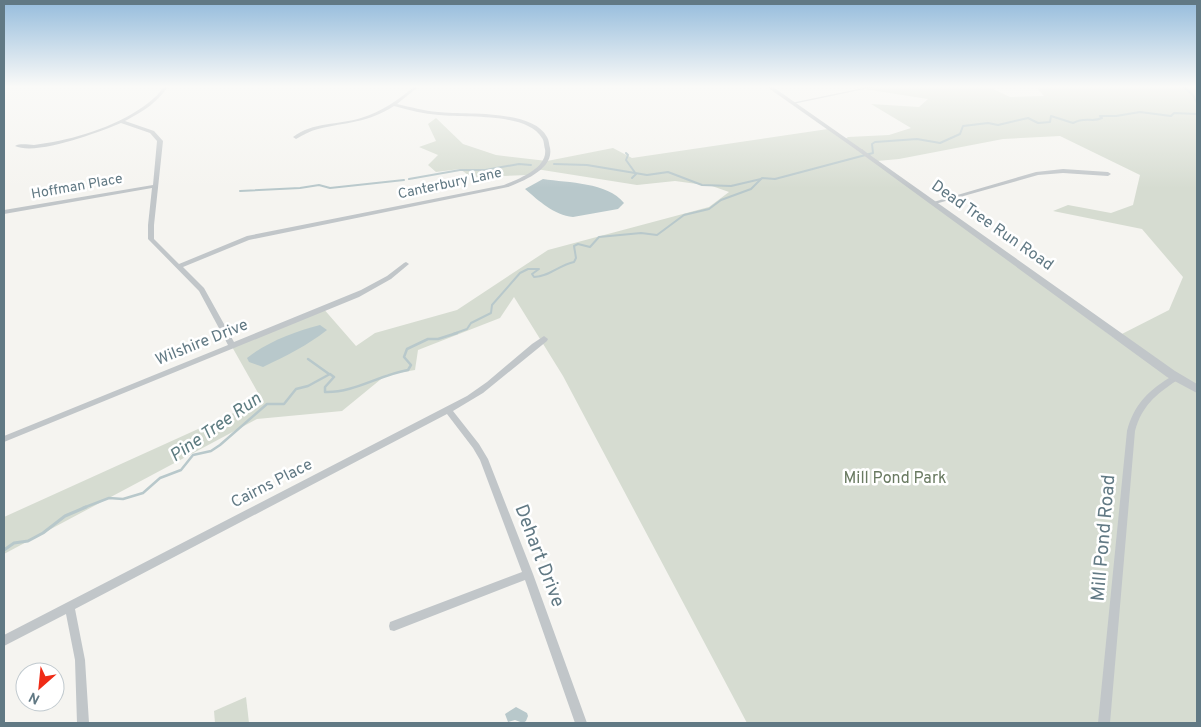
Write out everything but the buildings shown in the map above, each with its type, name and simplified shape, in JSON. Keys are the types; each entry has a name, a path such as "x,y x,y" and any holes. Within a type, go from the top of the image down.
{"street":[{"path":"18,146 52,143 84,135 121,121 152,132 160,141 151,239 202,290 232,346"},
{"path":"296,137 313,129 352,121"},
{"name":"Canterbury Lane","path":"179,266 247,238 506,186 529,176 538,168 548,152 546,138 535,128 518,121"},
{"name":"Dead Tree Run Road","path":"819,121 1171,374 1197,389"},
{"path":"933,203 1038,173 1063,171 1108,174"},
{"name":"Hoffman Place","path":"4,212 155,186"},
{"name":"Wilshire Drive","path":"4,439 375,287 406,264"},
{"name":"Cairns Place","path":"4,642 448,410 490,385 544,339"},
{"name":"Mill Pond Road","path":"1104,723 1131,431 1142,404 1152,393 1173,379 1171,374"},
{"name":"Dehart Drive","path":"448,410 484,459 528,574 581,723"},
{"path":"394,626 528,574"},
{"path":"70,608 80,660 83,723"}],"green space":[{"name":"Mill Pond Park","path":"432,121 439,121 463,144 496,155 547,161 613,148 632,158 828,129 844,140 848,137 889,135 911,128 899,121 1197,121 1197,723 747,723 563,376 514,297 500,318 418,350 415,370 386,375 342,411 257,419 4,554 4,517 262,400 231,345 322,307 356,346 375,333 457,310 548,250 709,207 729,192 712,186 675,181 637,185 536,169 528,175 471,177 460,169 436,172 428,165 438,155 419,147 436,141 428,124","holes":["1060,136 1140,175 1133,205 1111,213 1068,205 1053,211 1142,229 1183,277 1169,310 1114,338 877,161 899,159 1003,139"]},
{"path":"246,697 249,723 215,723 214,711"}],"shaded area":[{"path":"543,179 598,187 617,196 624,203 618,209 573,217 566,216 547,207 525,189"},
{"path":"320,325 327,330 263,367 249,362 247,358 263,347 282,338"},
{"path":"516,707 527,713 526,721 523,723 515,720 508,722 505,714"}],"waterway":[{"name":"Pine Tree Run","path":"761,179 775,179 873,153 872,144 875,142 917,139 940,143 960,134 963,126 988,123 998,125 1015,121"},
{"name":"Pine Tree Run","path":"1034,121 1038,123 1050,121"},
{"name":"Pine Tree Run","path":"1066,121 1073,123 1078,121"},
{"path":"626,153 628,155 626,160 635,173"},
{"path":"409,179 460,170 485,170 519,164 531,165"},
{"path":"554,164 587,165 635,173"},
{"path":"635,173 647,175 668,172 702,185 731,186 761,179"},
{"path":"632,178 635,173"},
{"name":"Pine Tree Run","path":"453,334 467,329 471,323 491,313 492,305 520,273 528,269 539,269 532,274 534,277 539,276 574,262 576,258 574,246 578,244 590,247 599,237 641,233 657,235 684,215 709,209 721,200 751,189 761,179"},
{"path":"240,191 300,188 319,185 330,188 404,180"},
{"name":"Pine Tree Run","path":"83,508 109,498 123,499 143,493 160,478 181,470 193,455 211,451 220,445 267,404 284,404 296,389 308,386 330,374 334,377 325,387 325,392 336,392 408,370 411,365 404,357 407,349 428,339 438,339 457,333"},
{"path":"308,359 329,374"},
{"name":"Pine Tree Run","path":"4,550 14,543 28,541 43,533 65,516 86,507"}]}
